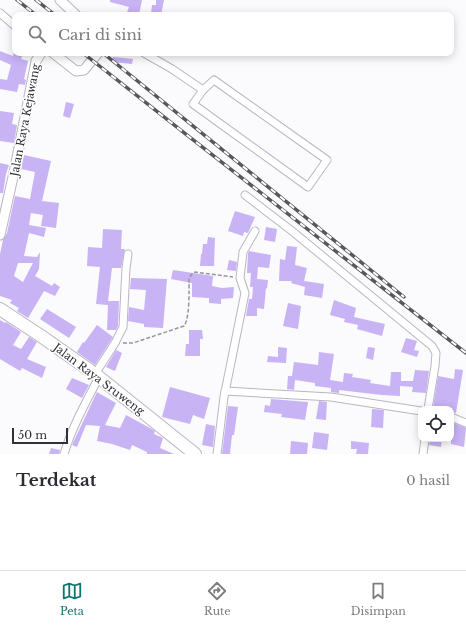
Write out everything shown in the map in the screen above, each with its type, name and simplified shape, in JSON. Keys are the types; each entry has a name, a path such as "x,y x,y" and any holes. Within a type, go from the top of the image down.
{"highway":[{"name":"Jalan Raya Sruweng","path":"0,309 97,376 195,454"}],"street":[{"path":"60,0 73,12"},
{"path":"0,13 12,23"},
{"name":"Jalan Raya Kejawang","path":"0,235 36,61 39,56"},
{"name":"Jalan Raya Kejawang","path":"57,56 76,71 84,70 96,56"},
{"path":"149,56 203,90"},
{"path":"214,80 327,160 308,186 193,104 203,90 214,80"},
{"path":"245,195 292,231 432,346 436,353 428,406"},
{"path":"217,454 225,391 245,293 240,278 243,252 255,231"},
{"path":"64,454 68,439 97,376 123,327 128,254"},
{"path":"225,391 331,397 418,411"},
{"path":"454,418 466,423"},
{"path":"423,454 425,442"}],"path":[{"path":"115,343 133,343 184,326 187,316 189,278 192,274 196,272 240,278"}],"building":[{"path":"110,0 142,0 140,12 127,12 129,7 110,2"},
{"path":"156,0 164,0 162,12 151,12 152,5 156,5"},
{"path":"0,51 12,56 22,56 21,59 28,61 24,79 26,80 25,85 19,84 17,92 0,89 0,79 7,80 11,65 0,60"},
{"path":"113,57 133,59 132,64 112,62"},
{"path":"66,102 74,104 70,118 63,116"},
{"path":"0,111 14,113 12,124 17,125 14,143 0,141"},
{"path":"24,155 51,161 42,201 59,203 56,228 41,226 43,215 31,213 29,225 46,228 44,237 29,233 24,256 37,257 40,252 39,269 35,276 52,286 54,283 60,287 55,296 44,291 28,318 17,311 19,308 10,303 12,300 0,296 0,254 3,240 7,233 15,196 30,199 35,172 21,169","holes":["18,263 33,263 23,282 14,276"]},
{"path":"0,163 9,165 3,193 0,193"},
{"path":"235,211 255,217 248,233 244,232 243,236 228,231"},
{"path":"266,227 277,229 275,242 264,240"},
{"path":"103,229 122,230 121,249 125,249 121,268 112,268 108,301 119,301 118,326 116,330 107,330 108,305 96,304 100,267 87,266 88,247 102,248"},
{"path":"208,237 215,238 214,266 200,266 203,244 207,244"},
{"path":"287,246 297,247 295,265 307,268 304,281 324,284 322,298 304,295 305,287 291,283 292,281 279,281 280,259 285,260"},
{"path":"249,251 271,255 269,268 258,267 257,279 268,280 264,309 257,308 257,316 246,316 249,299 252,299 253,287 250,287 251,273 247,273"},
{"path":"229,260 237,262 236,271 227,270"},
{"path":"173,270 213,276 212,286 222,288 234,287 233,298 221,299 221,304 209,303 209,298 192,297 192,283 171,279"},
{"path":"131,278 167,279 163,328 144,327 144,324 128,321 129,307 144,310 146,290 130,289"},
{"path":"334,300 356,308 354,317 385,324 382,336 357,329 358,325 344,322 345,319 330,315"},
{"path":"288,303 301,306 298,329 283,326"},
{"path":"47,309 76,327 69,338 40,319"},
{"path":"0,320 5,323 6,322 21,332 13,345 21,349 29,337 37,342 27,359 46,367 42,378 22,368 20,371 0,359"},
{"path":"97,325 113,337 95,365 77,352"},
{"path":"189,330 202,330 203,339 200,339 200,356 185,356 186,344 189,344"},
{"path":"406,338 417,341 414,350 419,351 417,357 401,352"},
{"path":"278,347 287,348 286,363 267,362 268,356 278,357"},
{"path":"368,347 375,348 373,360 366,358"},
{"path":"116,350 122,353 115,371 106,367"},
{"path":"319,352 334,354 330,380 343,382 344,373 353,374 352,377 371,380 370,383 390,386 391,372 401,372 401,381 413,381 415,370 429,371 426,393 412,392 413,387 400,386 400,396 339,390 339,393 331,392 331,388 315,386 315,383 295,380 294,390 287,389 288,376 292,376 294,362 318,365"},
{"path":"455,369 463,370 456,413 454,413 454,406 433,406 438,376 454,379"},
{"path":"72,378 89,385 82,398 66,389"},
{"path":"170,387 210,398 204,419 193,415 190,424 162,417"},
{"path":"97,392 116,403 105,425 120,428 126,415 155,431 154,434 163,438 160,448 174,454 147,454 147,452 132,445 130,450 97,441 100,426 86,425 77,447 72,445"},
{"path":"271,399 308,402 305,420 281,417 282,414 264,412 265,405 270,406"},
{"path":"319,401 327,402 326,420 316,419"},
{"path":"228,406 238,407 234,435 232,435 230,454 222,454"},
{"path":"372,409 384,410 383,428 371,427"},
{"path":"454,423 466,428 464,447 451,444 451,442 454,442"},
{"path":"206,424 215,426 213,447 202,445"},
{"path":"314,432 329,434 327,450 312,448"},
{"path":"291,441 308,443 307,454 290,454"},
{"path":"351,441 369,443 368,454 356,454 357,449 351,449"},
{"path":"430,442 442,442 441,447 429,445"},
{"path":"51,448 60,450 59,454 49,454"}],"railway":[{"path":"17,0 32,12"},
{"path":"36,0 51,12"},
{"path":"87,56 466,353"},
{"path":"107,56 404,297"}]}
